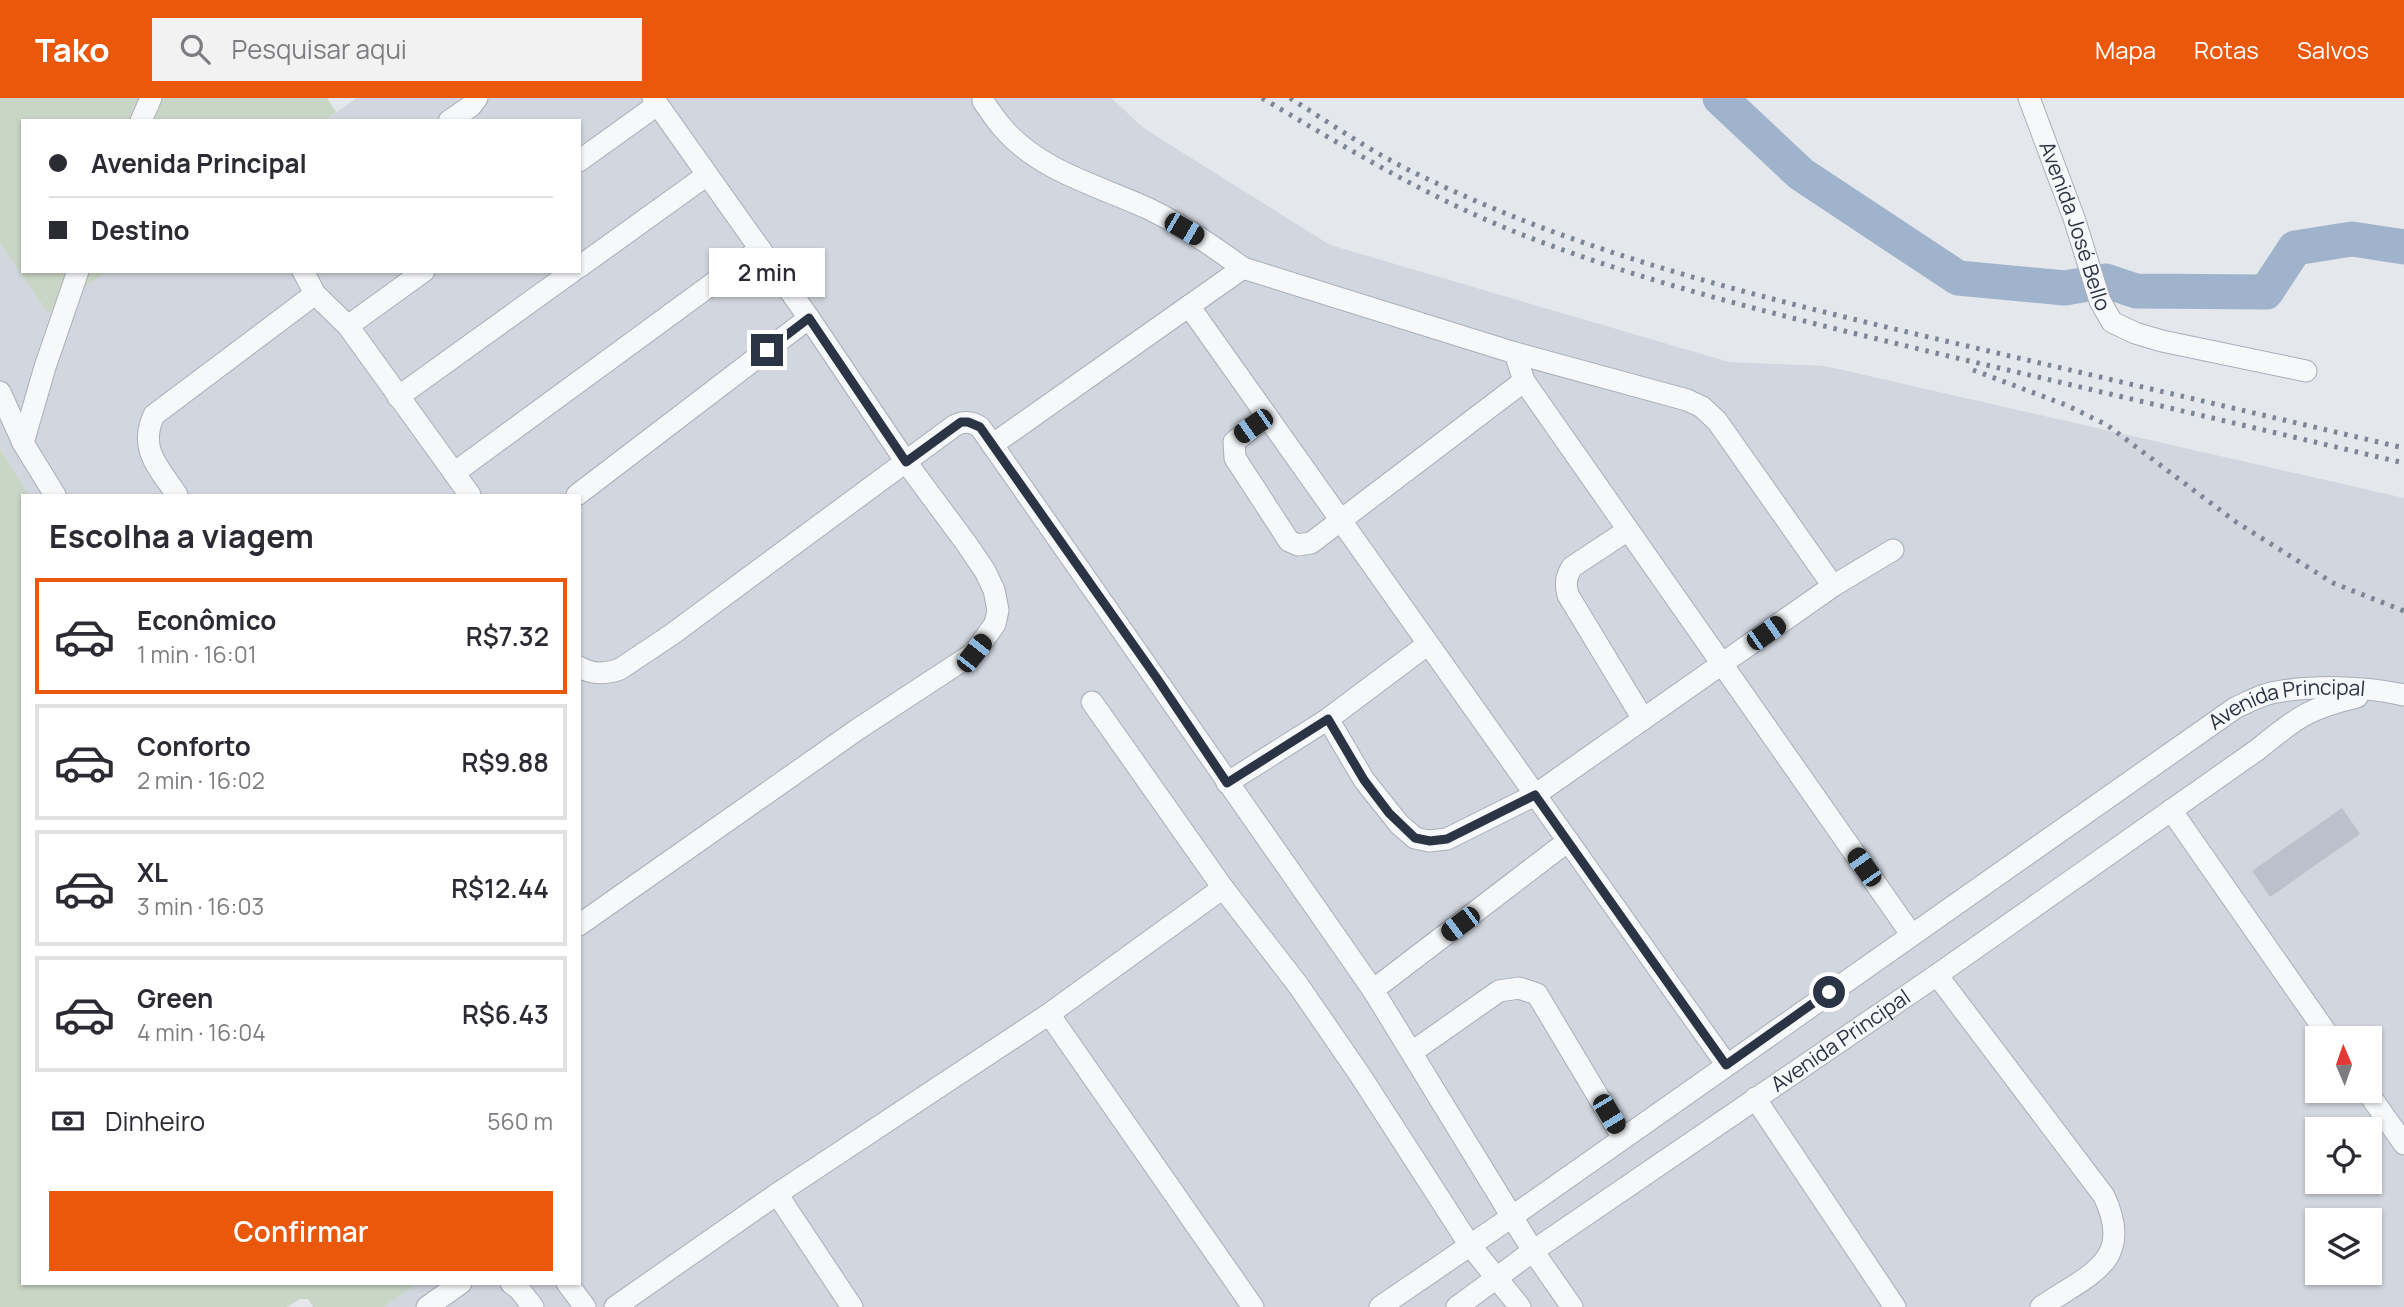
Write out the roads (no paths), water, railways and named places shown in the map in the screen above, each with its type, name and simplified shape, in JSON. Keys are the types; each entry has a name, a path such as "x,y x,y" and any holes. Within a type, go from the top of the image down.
{"street":[{"path":"142,119 151,98"},
{"path":"452,119 471,106 477,98"},
{"name":"Avenida José Bello","path":"2029,98 2074,218 2100,301 2112,322 2135,333 2162,341 2306,371"},
{"path":"581,158 655,101 985,571 994,590 998,610 995,624 974,653 858,729 581,924"},
{"path":"983,101 1003,128 1038,159 1061,172 1148,209 1212,245 1243,268 1515,352 1687,400 1702,407 1717,421 1833,586"},
{"path":"581,266 707,175"},
{"path":"453,472 760,249"},
{"path":"992,444 1243,268"},
{"path":"23,443 45,367 77,273"},
{"path":"304,273 315,294 348,326 469,494"},
{"path":"348,326 421,273"},
{"path":"398,397 570,273"},
{"path":"176,494 152,457 147,441 148,428 154,415 315,294"},
{"path":"1189,306 1726,1065"},
{"path":"578,494 809,318"},
{"path":"1515,352 1524,381 1911,934"},
{"path":"1267,416 1234,442 1235,458 1289,541 1298,545 1311,543 1524,381"},
{"path":"0,392 23,443 54,494"},
{"path":"581,668 592,673 620,669 671,635 961,422 980,427 1373,990 1533,1251 1570,1306"},
{"path":"1628,530 1572,567 1566,576 1565,585 1568,595 1643,719"},
{"path":"1328,719 1364,780 1389,813 1415,838 1430,841 1447,839 1535,795 1833,586 1893,550"},
{"path":"1227,783 1328,719 1428,644"},
{"name":"Avenida Principal","path":"1380,1307 2235,708 2269,693 2313,688 2395,693"},
{"name":"Avenida Principal","path":"1457,1307 1533,1251 1937,975 2257,750 2297,717 2326,704 2395,693"},
{"path":"1092,702 1223,888 1298,985 1469,1244 1520,1307"},
{"path":"2171,810 2322,1026"},
{"path":"1373,990 1568,841"},
{"path":"614,1307 778,1194 1049,1014 1223,888"},
{"path":"1937,975 2105,1196 2113,1213 2115,1242 2110,1256 2102,1265 2041,1307"},
{"path":"1412,1052 1499,991 1519,988 1537,994 1623,1138"},
{"path":"1049,1014 1253,1307"},
{"path":"1755,1098 1895,1307"},
{"path":"2375,1103 2404,1144"},
{"path":"778,1194 852,1307"},
{"path":"427,1307 458,1285"},
{"path":"514,1285 533,1307"},
{"path":"568,1285 585,1307"}],"waterway":[{"path":"1720,98 1801,174 1958,278 2065,288 2106,281 2136,291 2266,292 2295,248 2352,239 2404,247"}],"railway":[{"path":"1262,98 1362,157 1465,210 1536,240 1636,274 1841,330 2404,463"},
{"path":"1290,98 1368,148 1417,174 1550,231 1618,254 1826,313 2404,448"},
{"path":"1973,370 2066,405 2107,425 2236,522 2333,583 2404,611"}]}
